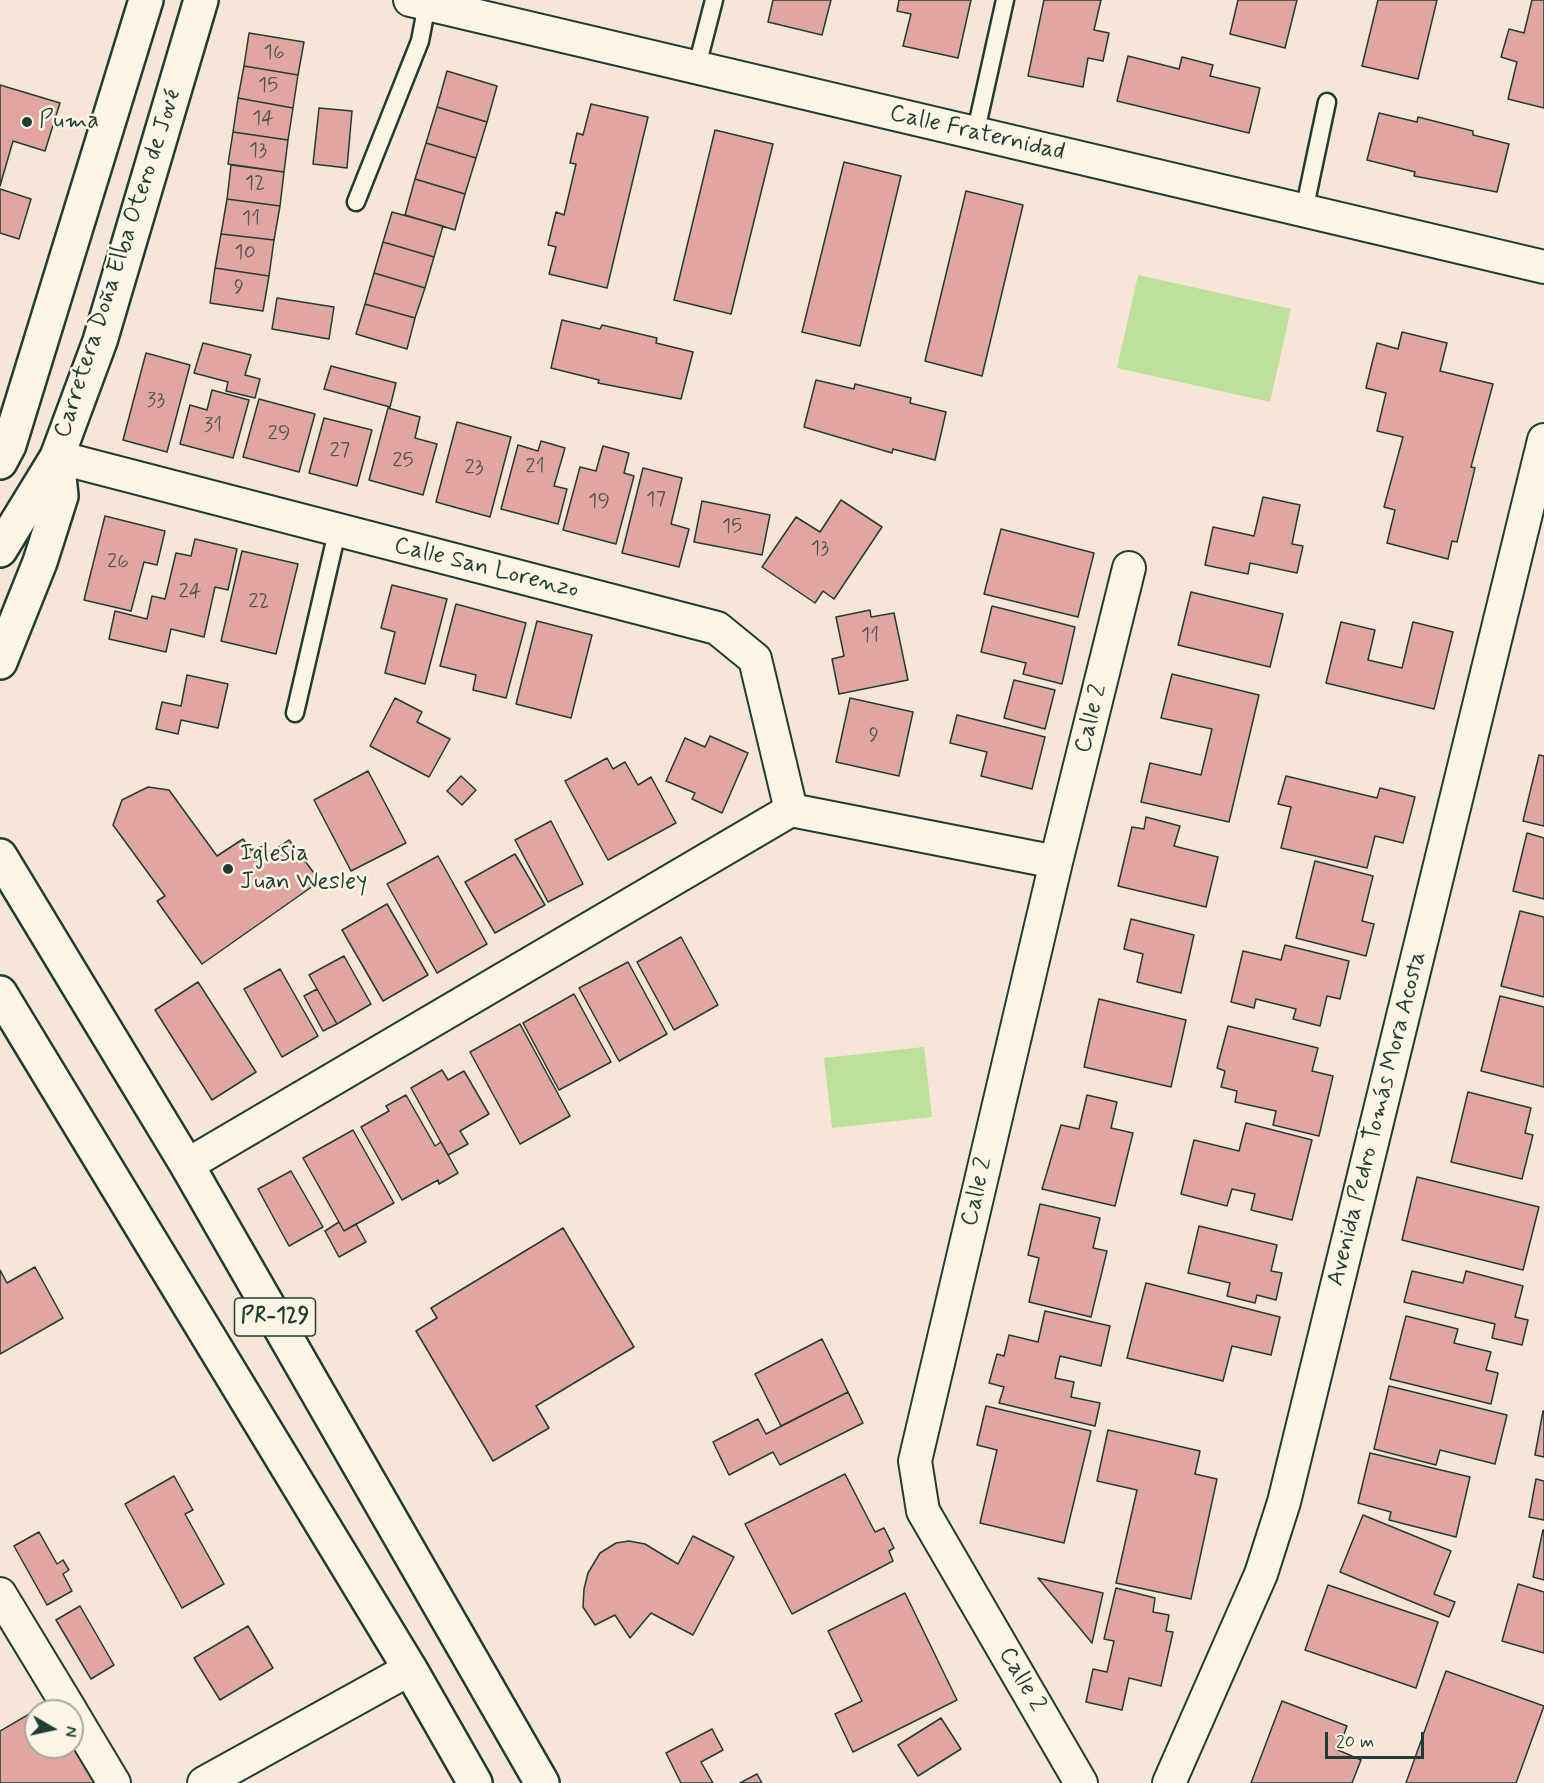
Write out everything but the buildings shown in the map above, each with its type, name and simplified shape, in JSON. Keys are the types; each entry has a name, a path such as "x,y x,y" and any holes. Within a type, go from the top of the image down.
{"main road":[{"name":"Carretera Doña Elba Otero de Jové","path":"3,450 146,0"},
{"name":"Carretera Doña Elba Otero de Jové","path":"0,550 57,457 100,340 201,0"},
{"path":"0,662 40,561 61,496 57,457"},
{"name":"PR-129","path":"0,856 187,1165 542,1783"},
{"name":"PR-129","path":"0,993 410,1669 476,1783"}],"street":[{"name":"Calle Fraternidad","path":"418,2 697,66 975,135 1544,267"},
{"name":"Avenida Pedro Tomás Mora Acosta","path":"1168,1783 1261,1574 1284,1502 1544,440"},
{"name":"Calle San Lorenzo","path":"57,457 337,532 717,628 755,659 791,810"},
{"name":"Calle 2","path":"1081,1783 923,1511 915,1461 1056,862 1129,568"},
{"path":"187,1165 791,810 1056,862"},
{"path":"0,1594 63,1699"},
{"path":"204,1783 410,1669"},
{"path":"84,1733 114,1783"}],"lane":[{"path":"697,66 714,0"},
{"path":"975,135 1005,0"},
{"path":"356,202 420,41 418,2"},
{"path":"1304,211 1327,102"},
{"path":"295,713 337,532"}],"green space":[{"path":"1138,275 1291,309 1270,402 1117,368"},
{"path":"924,1047 932,1117 832,1128 824,1058"}],"place":[{"name":"Puma","path":"27,122"},
{"name":"Iglesia Juan Wesley","path":"228,869"}]}
